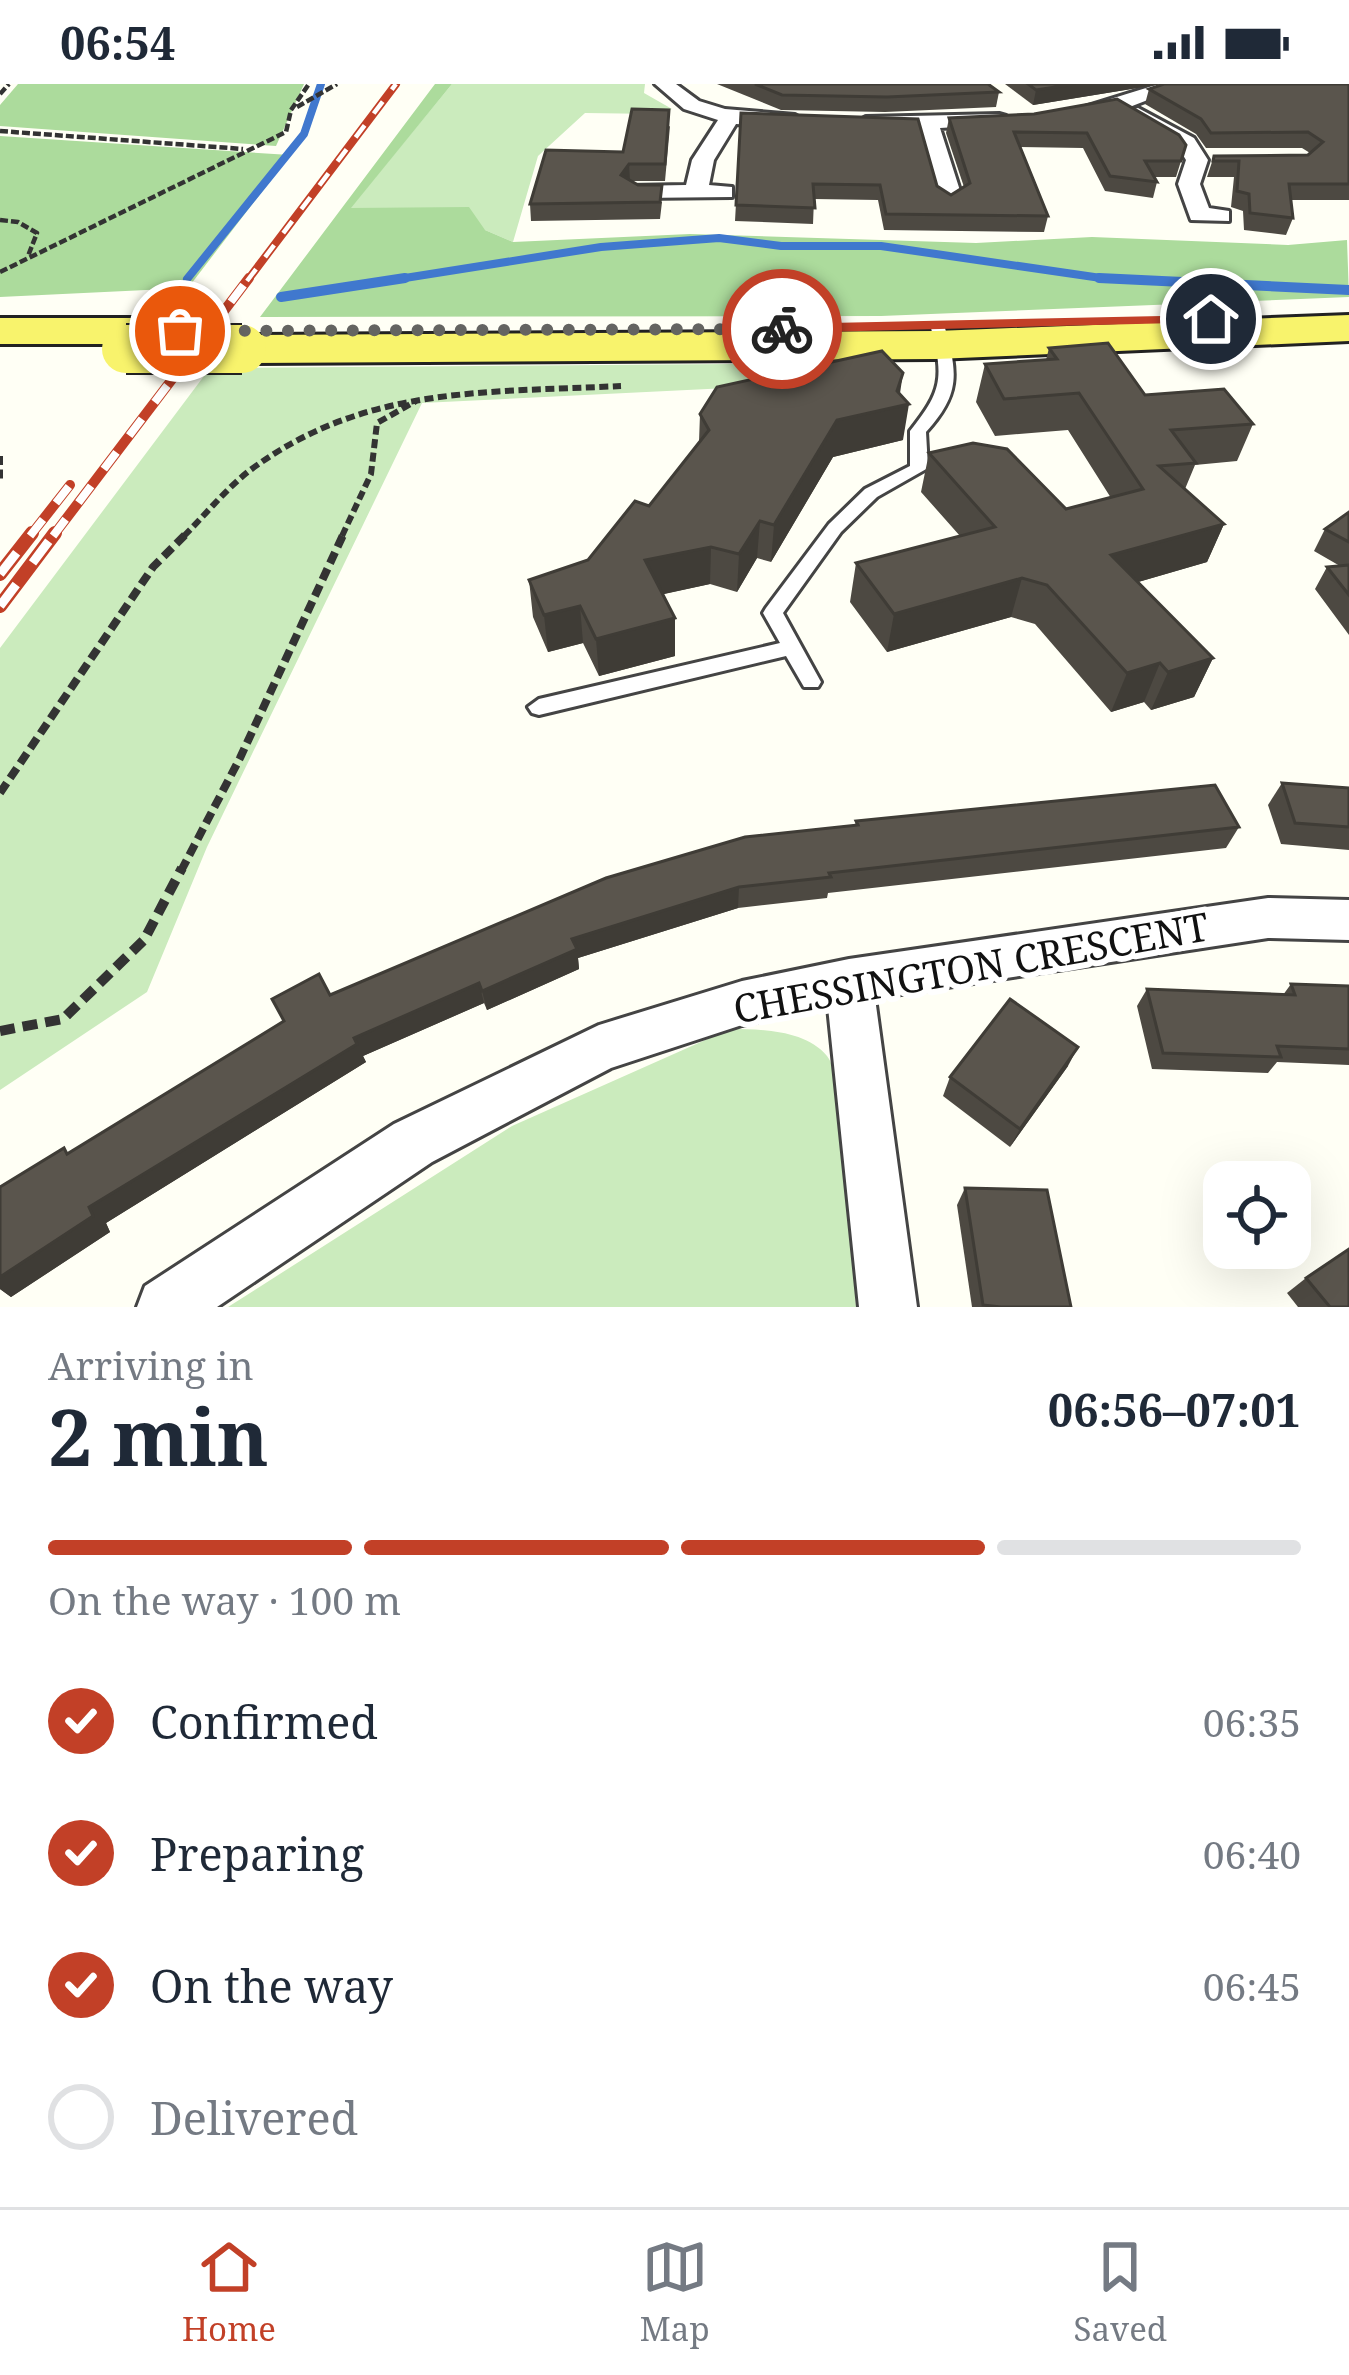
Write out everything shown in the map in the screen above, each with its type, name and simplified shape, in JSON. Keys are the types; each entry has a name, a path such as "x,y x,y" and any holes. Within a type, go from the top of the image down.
{"main road":[{"path":"940,336 1349,312"},
{"path":"0,348 134,340 1178,338 1349,328"},
{"path":"0,331 134,340"}],"street":[{"path":"665,84 676,99 730,116 928,124 1039,117 1120,104 1180,84"},
{"path":"1120,104 1207,160 1189,184 1201,216"},
{"path":"696,191 704,160 730,116"},
{"path":"918,188 949,194 928,124"},
{"path":"638,191 724,192"},
{"name":"CHESSINGTON CRESCENT","path":"166,1307 413,1143 599,1048 742,1003 849,981 1268,918 1349,920"},
{"path":"849,981 888,1307"}],"lane":[{"path":"919,468 918,431 944,405 950,385 940,336"},
{"path":"811,682 773,613 815,550 872,493 919,468 942,470"},
{"path":"539,707 790,648"}],"path":[{"path":"0,272 286,132 291,110 309,84"},
{"path":"291,110 337,84"},
{"path":"0,85 9,85"},
{"path":"0,94 9,85"},
{"path":"0,131 245,149"},
{"path":"0,220 18,222 38,233 27,257"},
{"path":"0,793 153,568 248,471 352,413 422,397 377,423 371,474 240,758 144,940 63,1019 0,1031"},
{"path":"0,456 0,479"}],"green space":[{"path":"18,84 304,84 276,146 0,126 0,105"},
{"path":"435,84 452,84 351,208 469,207 485,230 513,242 690,234 976,243 1092,237 1288,245 1347,240 1349,297 881,316 260,317"},
{"path":"452,84 645,84 644,93 672,109 656,114 585,113 538,156 513,242 485,230 350,208"},
{"path":"0,136 290,155 188,288 0,297"},
{"path":"879,363 894,380 422,403 207,847 147,992 0,1090 0,648 210,368"},
{"path":"730,1029 795,1036 827,1056 845,1136 856,1307 228,1307 512,1126"}],"building":[{"path":"755,84 988,84 999,92 782,95"},
{"path":"1028,84 1075,84 1036,90"},
{"path":"1164,84 1349,84 1349,184 1289,184 1293,218 1250,213 1249,194 1237,191 1239,161 1213,161 1214,156 1308,155 1323,142 1308,132 1211,133 1201,119 1149,89"},
{"path":"1117,99 1179,135 1186,145 1181,161 1145,161 1157,182 1110,176 1087,133 1014,132 1048,216 886,214 880,185 813,184 815,208 736,205 741,113 918,119 937,186 951,195 970,183 949,118 1034,114"},
{"path":"632,109 669,110 665,164 629,164 621,175 638,185 662,185 660,202 530,204 546,150 623,152"},
{"path":"1108,343 1145,395 1224,389 1253,424 1171,430 1196,463 1159,466 1224,524 1111,555 1213,658 1168,672 1160,663 1127,673 1047,585 1022,578 894,614 856,563 995,527 929,453 973,443 1007,449 1066,509 1143,489 1079,393 1004,399 985,364 1057,359 1049,348"},
{"path":"882,351 903,373 897,391 909,404 837,420 774,525 760,521 739,554 711,547 645,560 675,618 596,639 580,606 544,615 529,580 588,560 635,501 649,506 709,430 700,414 717,387"},
{"path":"1349,512 1349,542 1325,529"},
{"path":"1349,565 1349,595 1327,567"},
{"path":"1282,783 1349,788 1349,827 1295,823"},
{"path":"1215,785 1239,827 739,887 572,939 577,949 482,991 479,983 354,1038 357,1044 89,1207 93,1216 0,1277 0,1187 64,1148 67,1154 284,1021 272,999 319,974 330,995 606,878 745,837 858,825 856,821"},
{"path":"1291,984 1349,986 1349,1049 1277,1046 1281,1057 1163,1053 1147,989 1295,995"},
{"path":"1010,999 1078,1047 1020,1129 950,1077"},
{"path":"965,1188 1047,1190 1071,1307 983,1305"},
{"path":"1349,1249 1349,1307 1330,1307 1306,1278"}],"waterway":[{"path":"187,279 304,134 321,84"},
{"path":"404,278 601,247 719,238 781,246 881,246 1116,279"},
{"path":"281,297 404,278"},
{"path":"386,281 404,278"},
{"path":"1099,278 1116,279"},
{"path":"1116,279 1349,290"},
{"path":"1116,279 1156,281"}],"railway":[{"path":"247,281 396,84"},
{"path":"53,536 249,278"},
{"path":"30,536 70,485"},
{"path":"0,574 32,533"},
{"path":"0,606 55,533"}],"way so far":[{"path":"180,331 782,329"}],"route":[{"path":"782,329 1211,319"}]}
